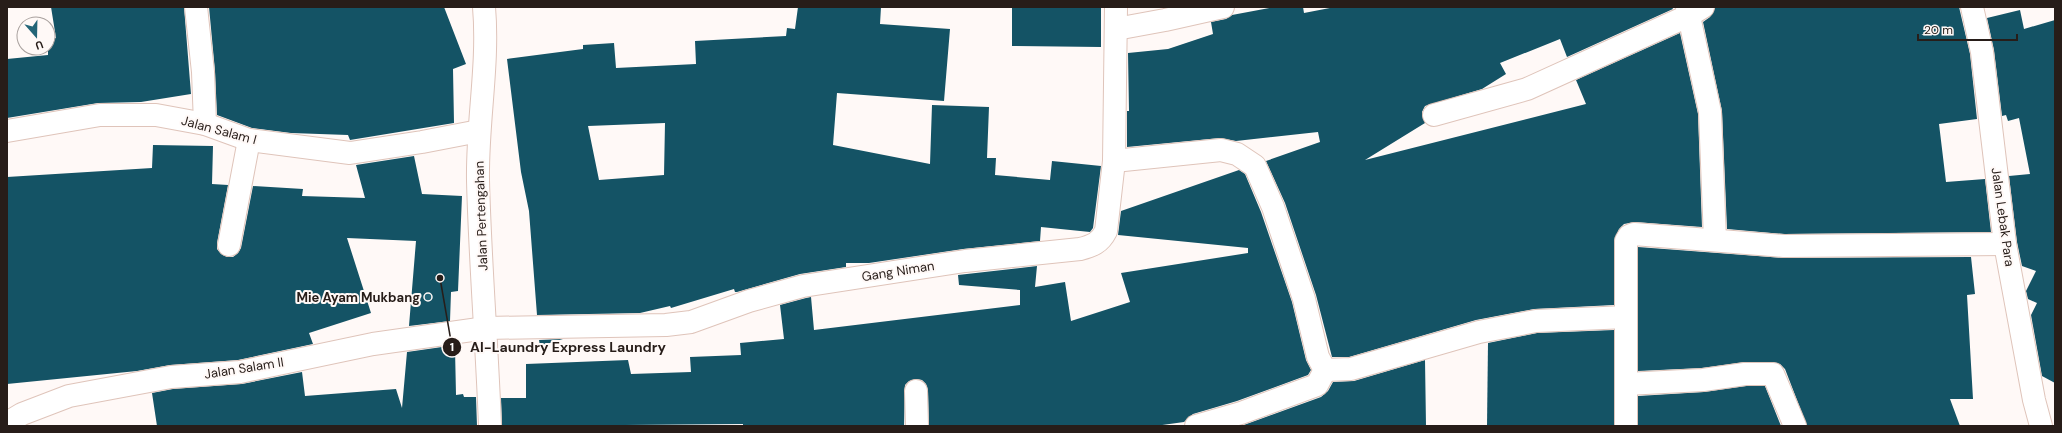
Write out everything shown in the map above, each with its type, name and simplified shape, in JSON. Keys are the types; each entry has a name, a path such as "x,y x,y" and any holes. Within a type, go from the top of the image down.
{"street":[{"path":"196,7 204,72 205,124"},
{"name":"Jalan Pertengahan","path":"484,7 486,29 478,130 478,180 490,426"},
{"name":"Gang Niman","path":"486,328 666,325 691,322 749,301 803,286 965,261 1085,248 1101,240 1106,231 1114,160 1116,7"},
{"path":"1116,29 1223,7"},
{"name":"Jalan Lebak Para","path":"1972,7 1982,52 2005,244 2034,400 2041,426"},
{"path":"1434,115 1527,89 1694,10 1710,112 1715,240"},
{"name":"Jalan Salam I","path":"7,131 100,115 156,115 205,124 249,140 350,153 422,142 478,130"},
{"path":"228,246 249,140"},
{"path":"1114,160 1221,150 1237,154 1255,166 1273,207 1304,299 1318,357 1325,370"},
{"path":"1626,426 1626,241 1629,236 1634,234 1784,246 2005,244"},
{"path":"1325,370 1351,369 1479,332 1536,321 1626,317"},
{"name":"Jalan Salam II","path":"7,423 22,414 69,396 171,377 240,372 372,344 486,328"},
{"path":"1196,426 1241,414 1317,385 1325,370"},
{"path":"1626,384 1703,380 1745,374 1772,374 1795,426"},
{"path":"916,392 917,426"}],"building":[{"path":"51,7 184,7 191,94 141,102 98,103 7,118 7,59 56,56 56,16 52,16"},
{"path":"209,7 444,7 466,64 453,69 454,123 350,140 348,135 291,133 252,128 217,115 215,71"},
{"path":"798,7 881,7 880,24 950,29 944,101 837,93 833,145 930,164 932,105 989,107 987,158 996,158 995,175 1050,180 1052,161 1101,166 1093,228 1090,232 1041,227 1040,241 963,249 869,263 846,263 846,267 800,274 737,292 735,292 734,289 671,308 670,306 640,313 537,315 529,211 521,172 507,59 583,49 583,45 614,43 616,68 696,64 695,41 786,36 787,28 795,29","holes":["665,123 664,175 599,180 588,126"]},
{"path":"1012,7 1101,7 1101,47 1012,46"},
{"path":"1275,7 1303,7 1304,13 1335,7 1672,7 1673,9 1567,57 1560,39 1500,63 1506,74 1482,89 1425,106 1422,112 1425,123 1365,160 1586,104 1576,80 1680,33 1698,114 1702,227 1635,222 1624,224 1619,229 1614,241 1614,305 1534,309 1476,320 1349,357 1332,357 1316,295 1285,203 1266,161 1320,142 1318,132 1236,141 1220,138 1127,147 1127,111 1129,111 1128,53 1168,49 1213,34 1211,22 1226,19 1232,15"},
{"path":"1959,7 1970,54 1977,119 1939,124 1946,182 1985,179 1991,232 1784,234 1727,229 1722,111 1703,22 1710,17 1715,8"},
{"path":"2020,10 2024,29 2055,20 2055,383 2042,376 2031,315 2037,303 2028,299 2026,291 2036,271 2022,266 2017,242 2009,176 2030,174 2019,118 2008,121 2006,115 2002,116 1994,50 1987,18"},
{"path":"153,145 213,146 212,184 228,185 217,243 217,249 221,254 227,257 233,257 241,248 253,186 303,189 302,196 365,198 356,165 414,156 422,194 462,196 458,291 451,292 450,321 409,326 416,241 347,238 371,313 309,333 313,344 238,360 170,365 137,371 7,384 7,177 152,168"},
{"path":"1239,170 1245,174 1261,212 1292,302 1306,360 1311,370 1308,375 1237,401 1193,414 1184,422 1155,426 929,426 928,390 926,384 922,380 916,379 909,381 905,385 904,426 743,426 743,424 502,426 501,398 526,398 526,364 628,360 631,374 691,372 690,357 741,355 740,343 784,339 780,305 811,297 814,330 1020,305 1020,290 959,285 958,275 1037,266 1035,287 1065,282 1071,321 1130,302 1121,273 1248,253 1248,248 1118,235 1121,211"},
{"path":"1638,247 1784,258 1971,257 1975,294 1967,295 1973,399 1950,399 1960,426 1807,426 1785,369 1780,364 1773,362 1745,362 1702,368 1638,371"},
{"path":"1614,330 1614,426 1487,426 1488,343 1537,333"},
{"path":"563,339 540,346 539,340"},
{"path":"449,346 449,349 455,349 456,395 463,394 464,397 476,397 477,426 157,426 152,393 173,389 242,384 302,372 305,396 396,389 402,408 407,352"},
{"path":"1425,360 1426,426 1241,426 1321,397 1328,391 1333,382 1354,381"},
{"path":"1746,386 1765,386 1781,426 1638,426 1638,396 1704,392"}],"place":[{"name":"Al-Laundry Express Laundry","path":"440,278"},
{"name":"Mie Ayam Mukbang","path":"428,297"}]}
